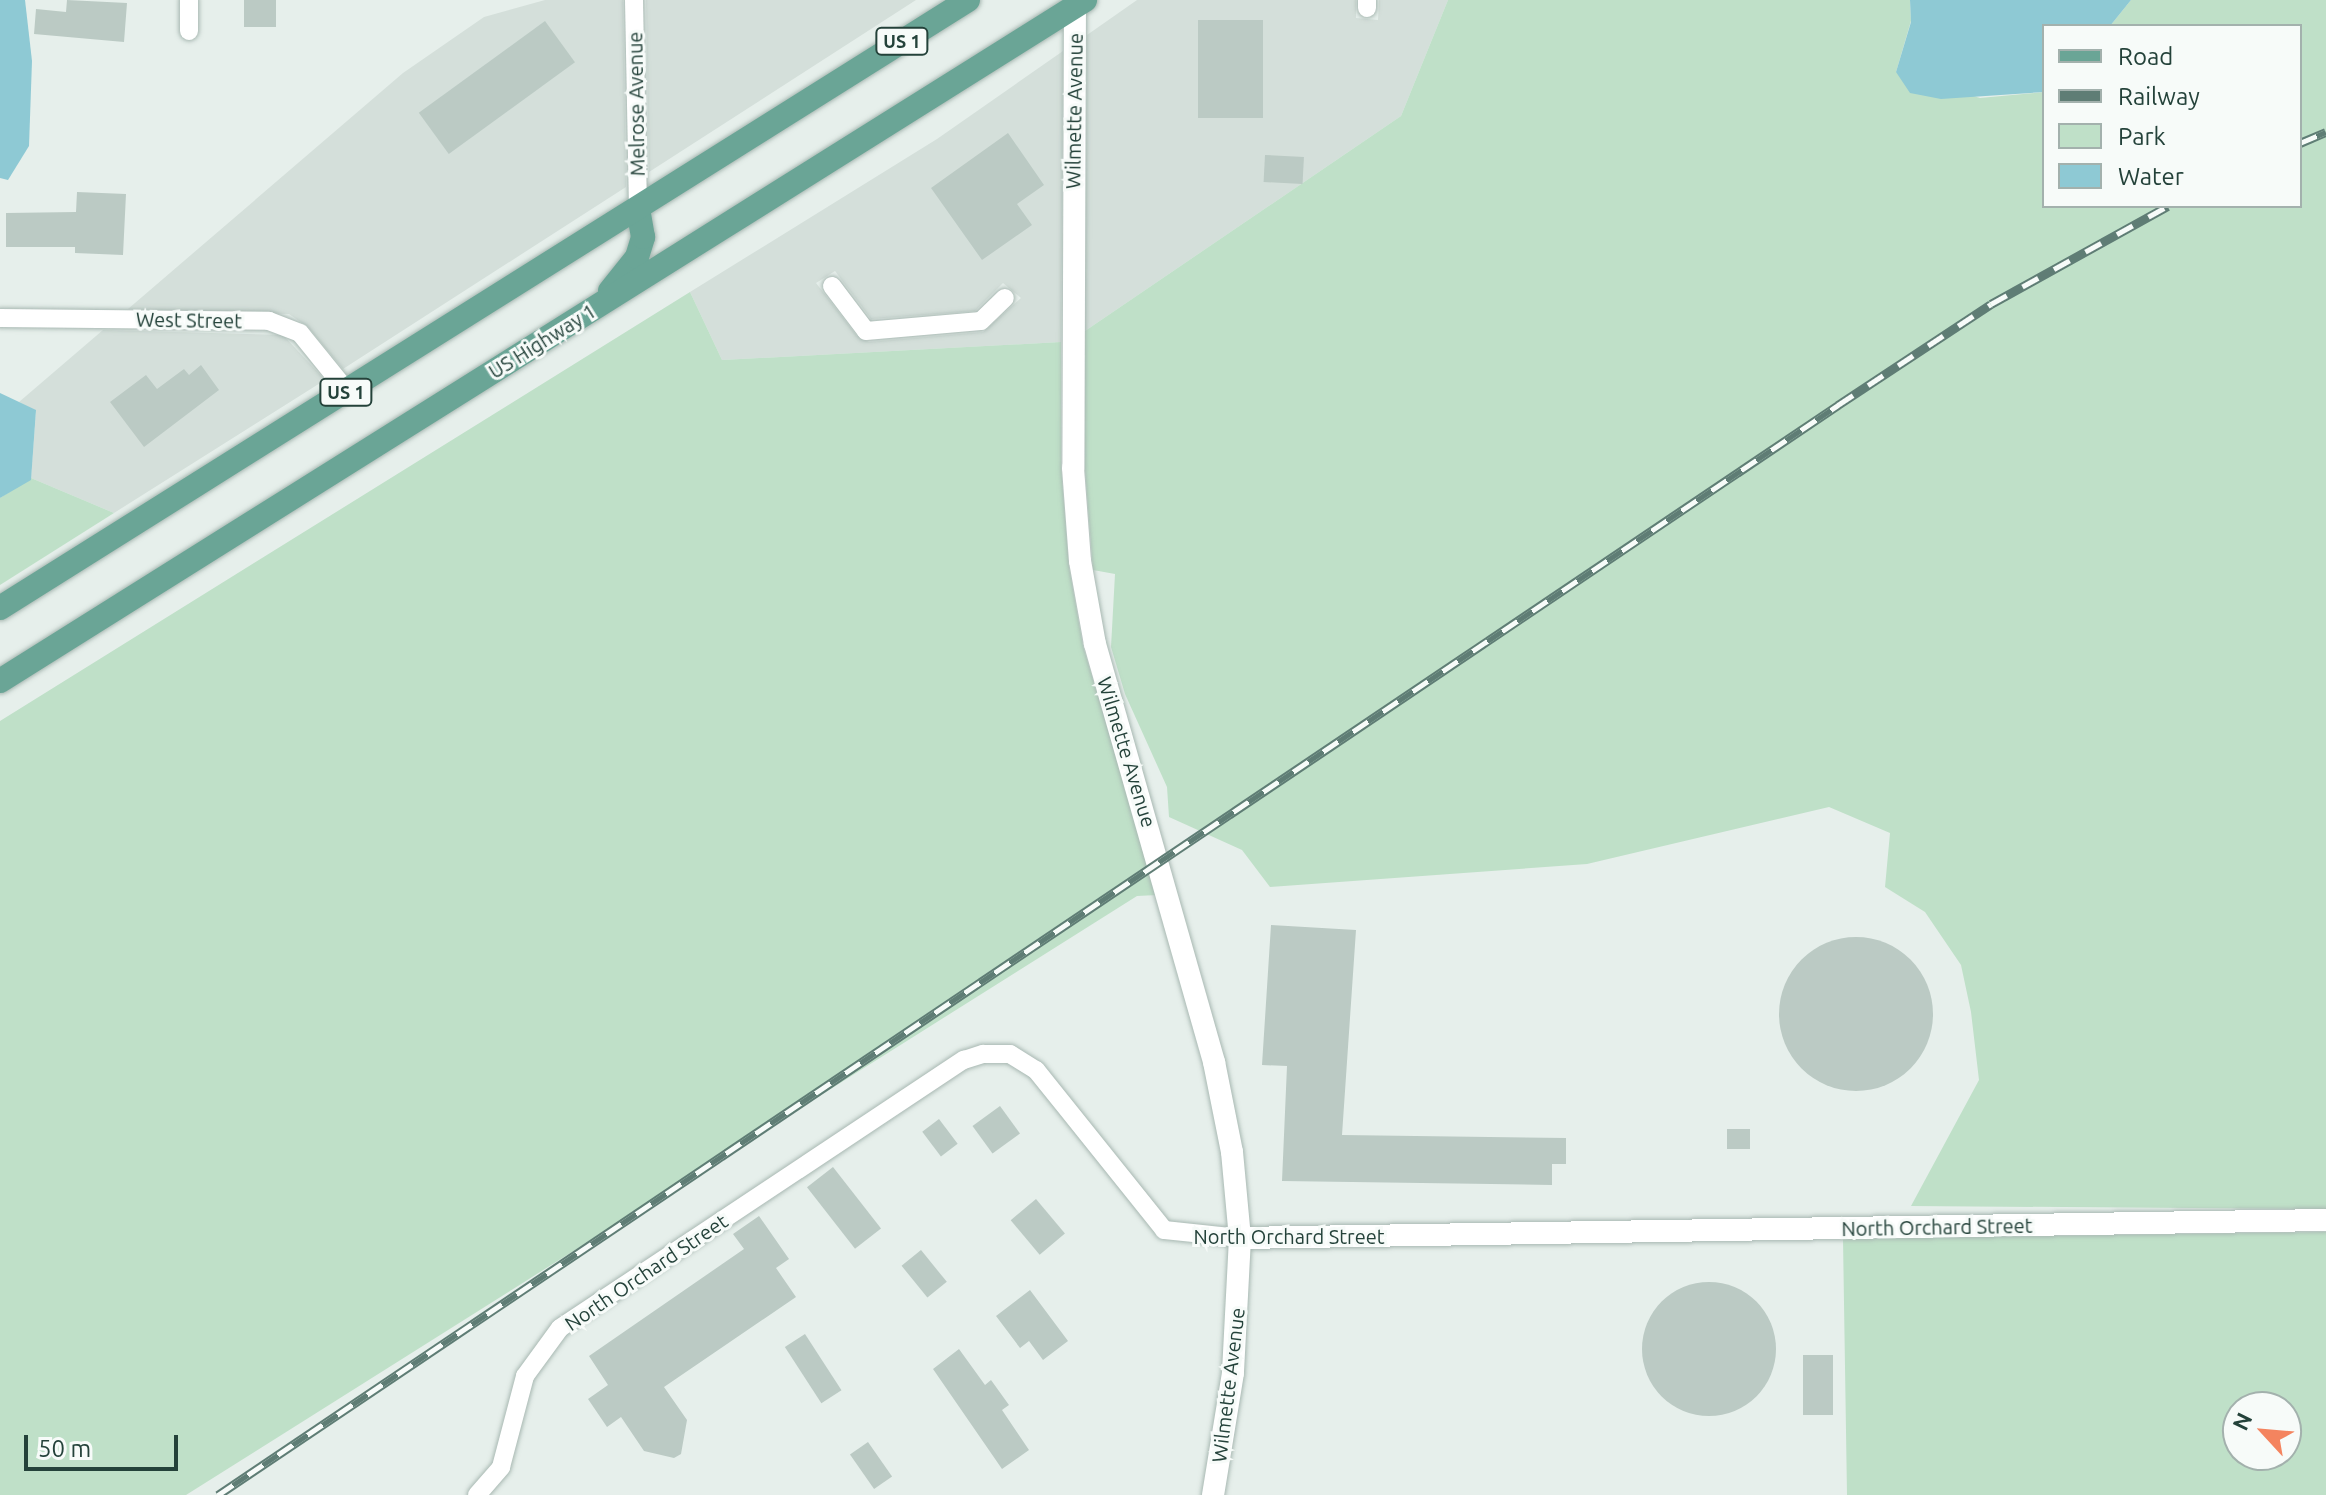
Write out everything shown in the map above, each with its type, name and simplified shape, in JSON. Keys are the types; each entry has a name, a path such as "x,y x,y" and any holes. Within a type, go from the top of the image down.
{"main road":[{"name":"US 1","path":"0,608 968,0"},
{"name":"US Highway 1","path":"0,681 1078,2"},
{"path":"598,306 637,257 643,237 638,208"}],"street":[{"path":"189,0 189,31"},
{"name":"Melrose Avenue","path":"634,0 638,208"},
{"name":"Wilmette Avenue","path":"1078,2 1073,468 1080,561 1095,644 1214,1062 1232,1152 1240,1238 1233,1373 1213,1495"},
{"path":"832,286 866,331 981,321 1005,298"},
{"name":"West Street","path":"0,318 269,321 300,333 347,391"},
{"name":"North Orchard Street","path":"477,1495 501,1467 525,1376 560,1328 964,1060 983,1054 1010,1054 1036,1070 1164,1230 1240,1238 2326,1220"}],"shaded area":[{"path":"545,0 623,0 626,187 343,369 308,327 289,314 128,309 403,73 484,17"},
{"path":"646,0 916,0 649,172"},
{"path":"1137,0 1356,0 1356,18 1378,20 1379,0 1448,0 1401,116 1085,331 1087,35"},
{"path":"1063,51 1061,342 722,360 690,292 937,139","holes":["835,271 871,319 975,311 1003,283 1021,298 983,332 869,342 857,336 816,283"]},
{"path":"103,330 283,335 325,380 114,513 31,478 36,411 19,402"}],"green space":[{"path":"1448,0 1910,0 1911,21 1896,72 1980,98 2042,92 2042,208 2302,208 2302,24 2112,24 2131,0 2326,0 2326,1209 1911,1206 1979,1080 1971,1012 1961,965 1925,912 1885,887 1890,833 1829,807 1587,864 1270,887 1242,850 1169,817 1167,787 1125,694 1111,647 1115,574 1093,570 1085,469 1085,331 1401,116"},
{"path":"690,292 722,360 1061,342 1061,467 1069,567 1083,646 1157,895 1137,896 186,1495 0,1495 0,721"},
{"path":"31,478 114,513 0,585 0,498"},
{"path":"2326,1232 2326,1495 1847,1495 1843,1239"}],"water":[{"path":"0,0 25,0 32,61 29,146 8,180 0,178"},
{"path":"1910,0 2131,0 2112,24 2042,24 2042,92 1941,99 1910,93 1896,72 1911,22"},
{"path":"0,393 36,410 31,480 0,498"}],"building":[{"path":"67,0 127,3 124,42 34,34 36,9 66,12"},
{"path":"244,0 276,0 276,27 244,27"},
{"path":"1198,20 1263,20 1263,118 1198,118"},
{"path":"545,21 575,62 449,154 419,113"},
{"path":"1008,133 1044,185 1017,204 1032,225 982,260 931,188"},
{"path":"1265,155 1304,157 1303,184 1264,182"},
{"path":"77,192 126,194 123,255 75,253 75,247 6,247 6,213 76,212"},
{"path":"201,365 219,390 144,447 110,402 146,375 157,389 184,369 189,375"},
{"path":"1271,925 1356,930 1342,1135 1566,1138 1566,1164 1552,1164 1552,1185 1282,1181 1287,1066 1262,1065"},
{"path":"1856,937 1885,943 1911,959 1927,985 1933,1014 1927,1043 1911,1069 1885,1085 1856,1091 1827,1085 1801,1069 1785,1043 1779,1014 1785,985 1801,959 1827,943"},
{"path":"1000,1106 1020,1134 992,1153 972,1126"},
{"path":"939,1119 958,1144 941,1156 922,1132"},
{"path":"1727,1129 1750,1129 1750,1149 1727,1149"},
{"path":"833,1167 881,1228 855,1249 807,1187"},
{"path":"1036,1199 1065,1233 1040,1255 1011,1220"},
{"path":"759,1216 789,1259 776,1268 796,1297 664,1387 687,1420 681,1454 674,1458 644,1451 621,1417 607,1427 588,1399 608,1385 589,1356 744,1249 733,1234"},
{"path":"921,1250 947,1282 927,1298 902,1266"},
{"path":"1709,1282 1735,1287 1756,1302 1771,1323 1776,1349 1771,1375 1756,1396 1735,1411 1709,1416 1683,1411 1662,1396 1647,1375 1642,1349 1647,1323 1662,1302 1683,1287"},
{"path":"1030,1290 1068,1341 1043,1360 1029,1341 1020,1348 996,1316"},
{"path":"805,1334 841,1390 821,1403 785,1347"},
{"path":"959,1349 985,1385 991,1380 1009,1405 1002,1410 1029,1450 1002,1469 933,1369"},
{"path":"1803,1355 1833,1355 1833,1415 1803,1415"},
{"path":"868,1442 892,1476 874,1489 850,1455"}],"railway":[{"path":"2302,142 2326,132"},
{"path":"218,1495 1838,405 1991,304 2164,208"}]}
